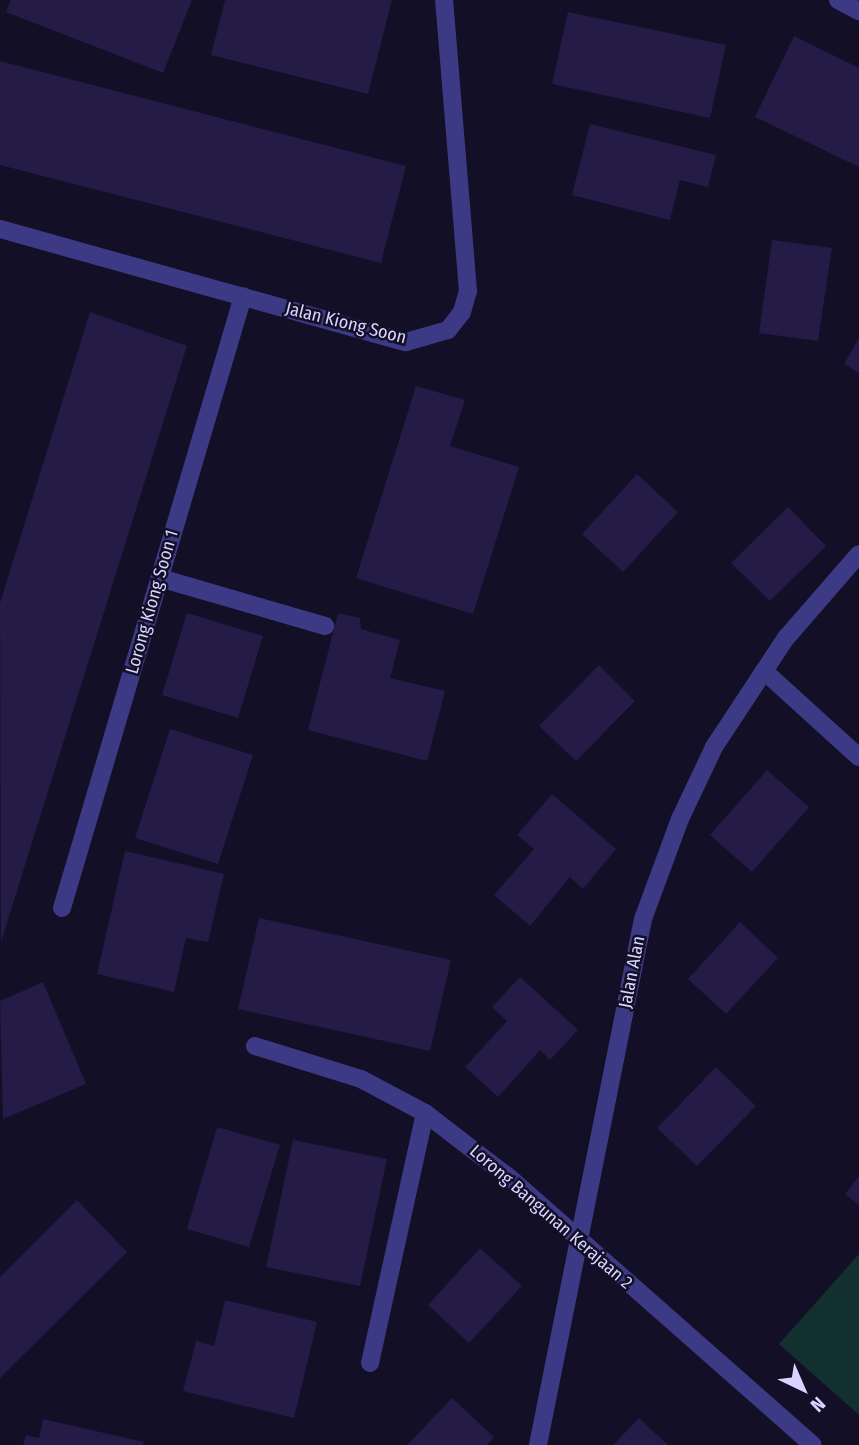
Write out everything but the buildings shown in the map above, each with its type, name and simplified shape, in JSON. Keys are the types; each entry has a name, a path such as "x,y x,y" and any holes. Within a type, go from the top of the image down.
{"street":[{"name":"Jalan Kiong Soon","path":"0,229 406,342 448,330 462,312 468,291 444,0"},
{"path":"838,0 859,11"},
{"name":"Lorong Kiong Soon 1","path":"62,908 243,296"},
{"name":"Jalan Alan","path":"538,1445 643,919 680,819 714,747 764,671 859,554"},
{"path":"160,578 325,626"},
{"path":"764,671 859,757"},
{"name":"Lorong Bangunan Kerajaan 2","path":"255,1046 361,1079 425,1112 578,1238 813,1445"},
{"path":"370,1363 425,1112"}],"green space":[{"path":"859,1254 859,1415 779,1344"}]}
